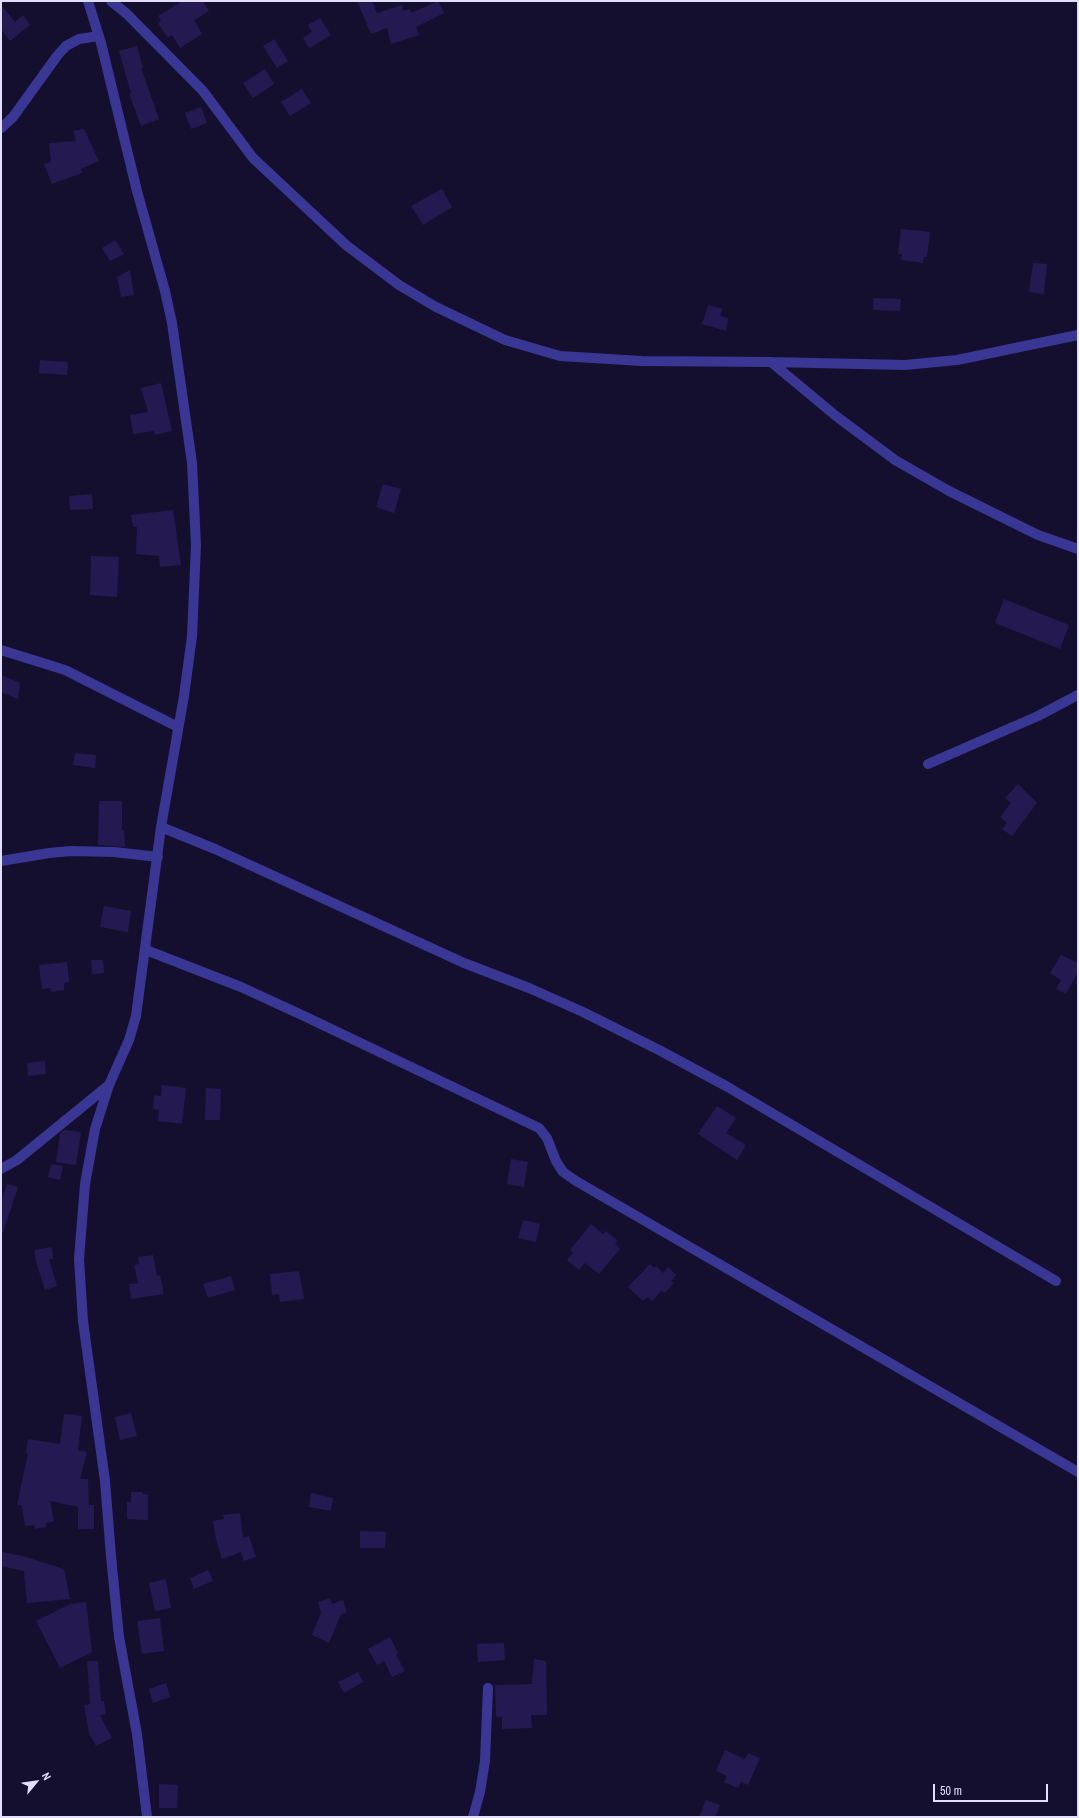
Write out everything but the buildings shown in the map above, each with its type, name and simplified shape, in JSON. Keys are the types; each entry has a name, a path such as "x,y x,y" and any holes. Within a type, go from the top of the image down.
{"street":[{"path":"88,1 99,36 136,191 170,316 184,399 192,463 196,545 192,636 161,827 146,950 136,1016 128,1040 109,1085 95,1129 85,1184 80,1236 79,1282 105,1481 119,1636 138,1741 147,1817"},
{"path":"111,1 127,14 203,91 253,158 295,199 352,249 399,285 436,307 505,340 560,356 641,361 913,364 957,360 1078,335"},
{"path":"1,128 13,117 57,56 66,46 79,39 99,36"},
{"path":"771,362 836,416 895,460 949,491 1032,532 1078,549"},
{"path":"1,650 65,670 178,727"},
{"path":"928,764 1038,716 1078,695"},
{"path":"161,827 464,963 528,988 583,1012 659,1050 726,1086 1056,1281"},
{"path":"1,861 49,853 71,852 114,852 158,857"},
{"path":"146,950 241,987 539,1128 547,1138 556,1161 563,1172 576,1181 1078,1472"},
{"path":"1,1169 17,1160 109,1085"},
{"path":"473,1817 480,1792 485,1762 488,1688"}]}
